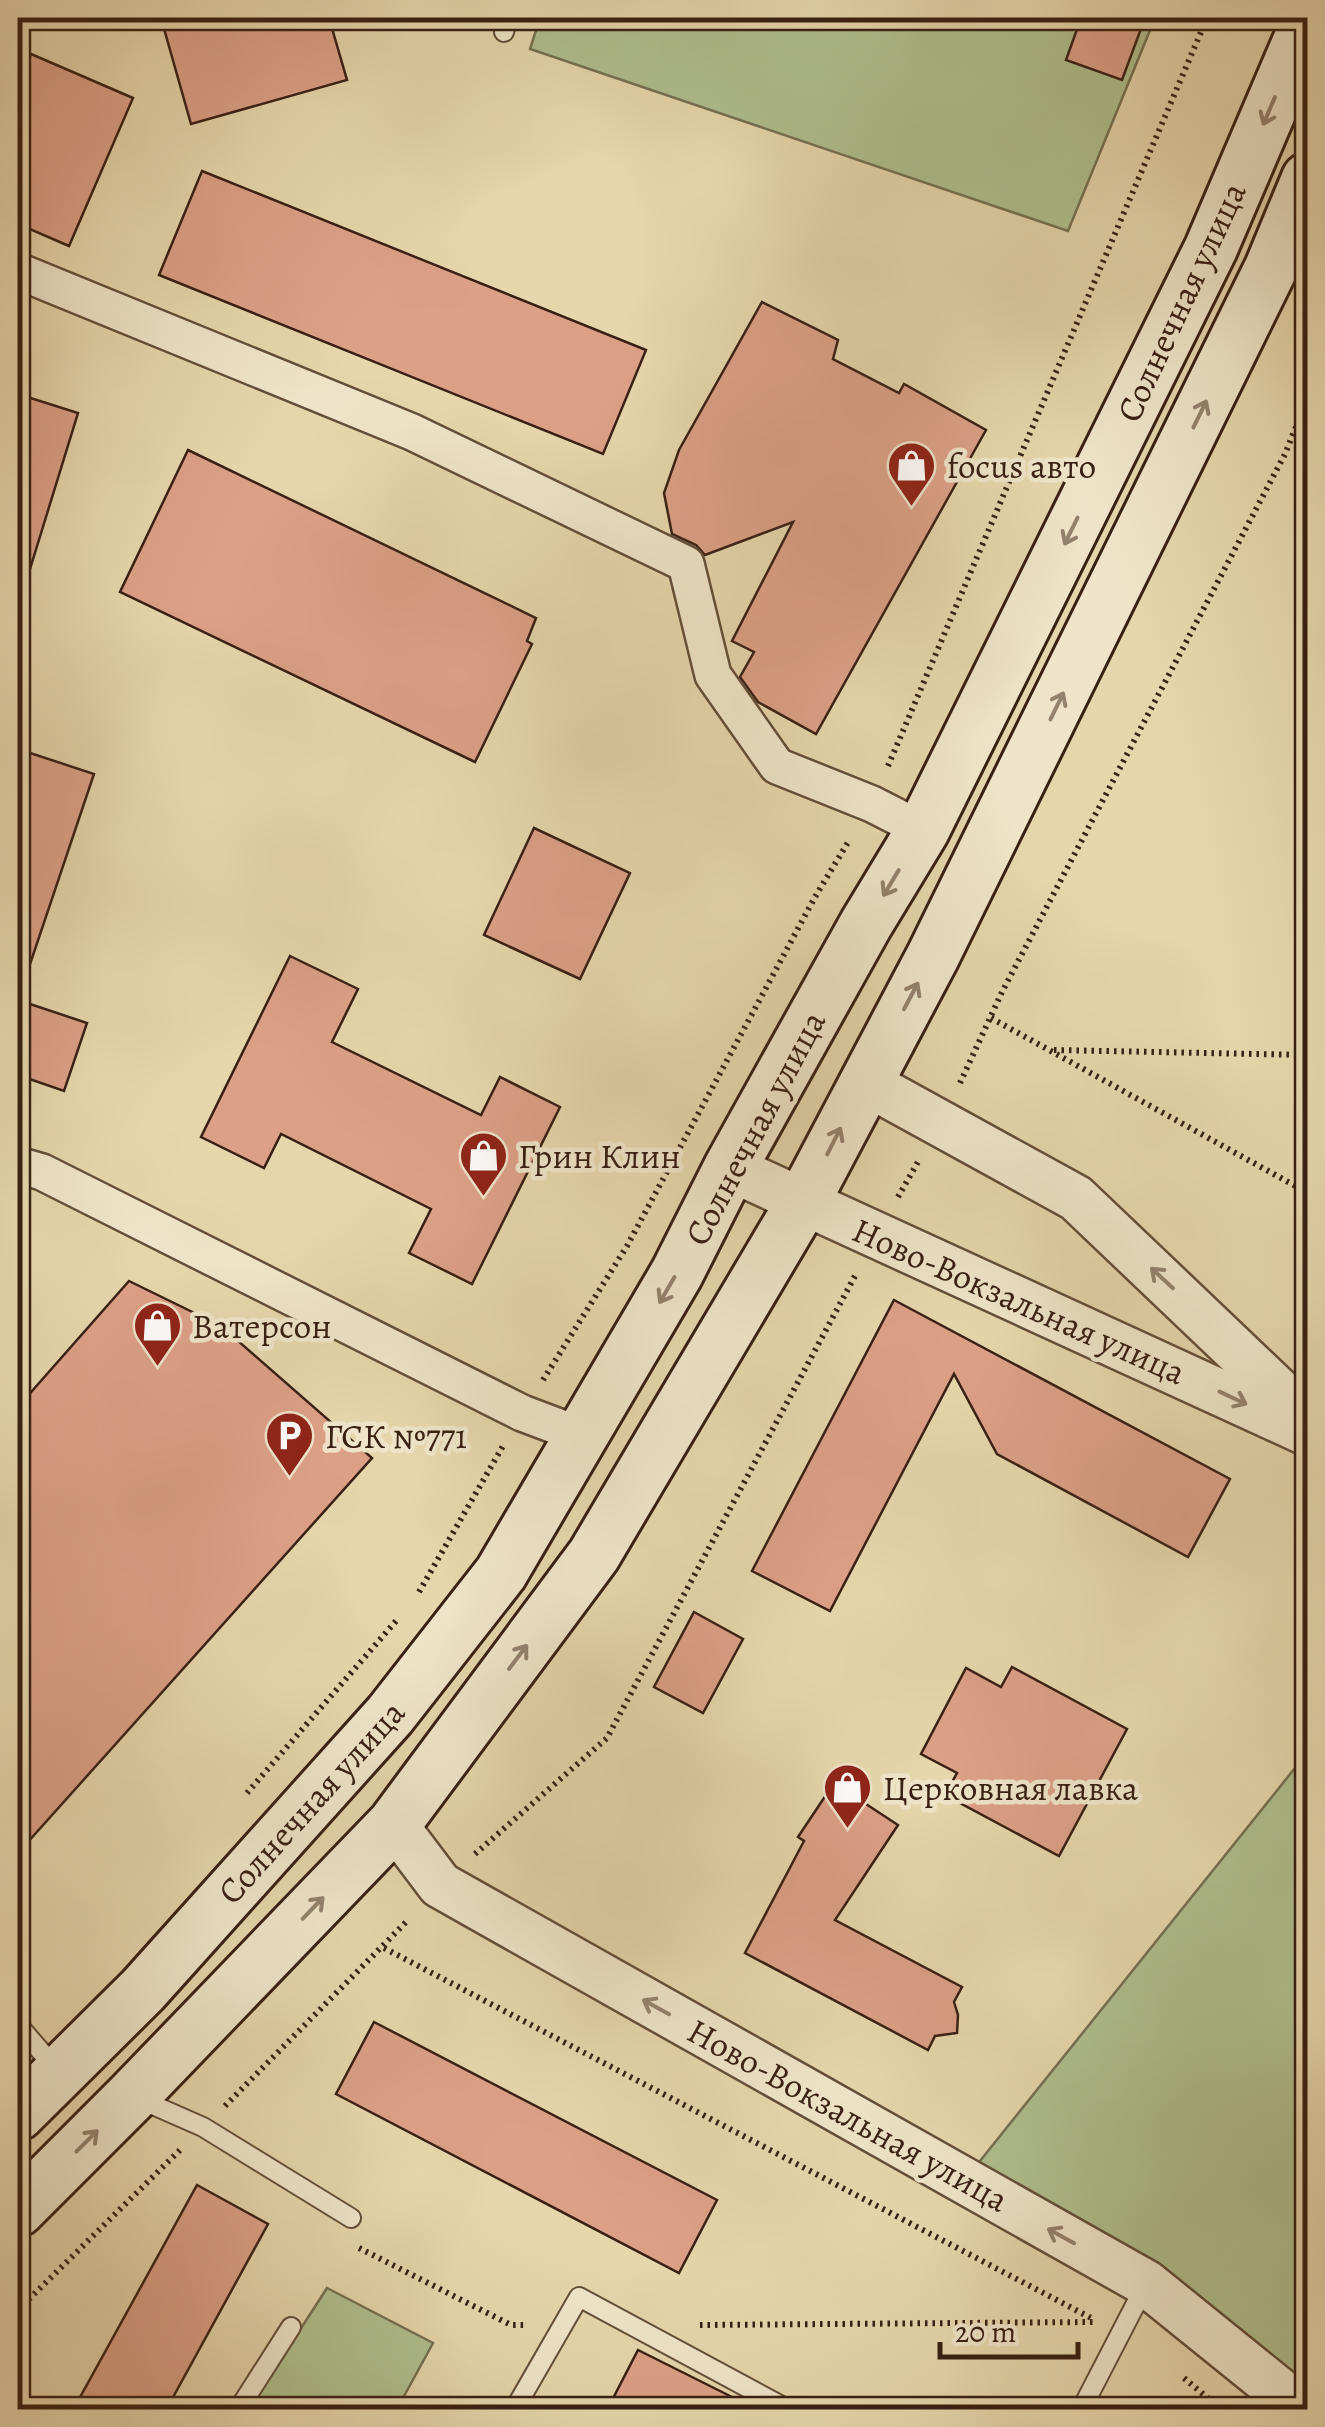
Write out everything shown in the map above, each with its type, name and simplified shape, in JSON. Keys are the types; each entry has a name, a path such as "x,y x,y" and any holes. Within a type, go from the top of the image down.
{"main road":[{"name":"Солнечная улица","path":"18,2114 142,1990 390,1715 500,1573 677,1273 730,1168 923,830 1211,248 1308,21"},
{"name":"Солнечная улица","path":"18,2210 394,1824 594,1555 802,1202 932,956 1271,268 1308,180"}],"street":[{"path":"18,271 412,432 686,564 713,675 777,766 872,804 923,830"},
{"name":"Ново-Вокзальная улица","path":"864,1082 1076,1198 1308,1419"},
{"path":"18,1165 42,1172 522,1413 583,1436"},
{"name":"Ново-Вокзальная улица","path":"730,1168 1308,1433"},
{"name":"Ново-Вокзальная улица","path":"394,1824 440,1885 1146,2284 1304,2410"}],"lane":[{"path":"18,2025 59,2072"},
{"path":"132,2096 203,2127 351,2218"},
{"path":"1081,2410 1146,2284"},
{"path":"514,2410 579,2297 789,2410"},
{"path":"238,2410 291,2328"}],"path":[{"path":"416,1596 522,1413 627,1246 814,897 872,804 1207,18"},
{"path":"991,1018 1308,1193"},
{"path":"1048,1050 1308,1055"},
{"path":"236,1807 404,1612"},
{"path":"384,1948 1099,2322 630,2325"},
{"path":"357,2246 511,2325 563,2325"},
{"path":"1120,2333 1147,2348 1222,2410"}],"green space":[{"path":"540,18 1155,18 1068,231 530,49"},
{"path":"1307,1753 1307,2409 976,2166"},
{"path":"327,2288 433,2343 397,2409 249,2409"}],"building":[{"path":"161,18 329,18 347,80 191,124"},
{"path":"1081,18 1145,18 1122,80 1066,60"},
{"path":"31,54 133,98 69,246 18,224 18,85"},
{"path":"202,171 646,350 603,454 159,275"},
{"path":"762,302 838,340 833,359 899,393 904,384 986,430 816,734 758,702 740,677 754,652 732,641 793,522 705,555 696,545 672,534 664,493 679,450"},
{"path":"18,394 78,413 26,582 18,580"},
{"path":"188,450 536,618 527,641 532,644 475,762 120,592"},
{"path":"18,749 94,774 24,982 18,981"},
{"path":"534,828 630,873 580,979 484,935"},
{"path":"290,956 358,989 332,1042 481,1115 500,1077 560,1107 472,1284 409,1253 431,1209 281,1134 264,1168 201,1137"},
{"path":"18,1000 87,1023 64,1091 18,1075"},
{"path":"129,1281 221,1326 372,1458 18,1853 18,1407"},
{"path":"894,1300 1230,1479 1188,1557 997,1454 954,1374 830,1611 752,1571"},
{"path":"694,1612 743,1639 703,1713 654,1687"},
{"path":"1012,1667 1127,1729 1059,1856 945,1795 957,1773 921,1754 966,1668 1001,1687"},
{"path":"834,1783 898,1825 835,1920 962,1987 954,2002 957,2033 935,2036 928,2050 745,1953 804,1841 798,1837"},
{"path":"374,2022 717,2200 679,2273 336,2094"},
{"path":"197,2185 268,2224 166,2410 73,2410"},
{"path":"638,2350 758,2410 607,2410"}],"place":[{"name":"focus авто","path":"912,508"},
{"name":"Грин Клин","path":"483,1198"},
{"name":"Ватерсон","path":"157,1368"},
{"name":"ГСК №771","path":"290,1478"},
{"name":"Церковная лавка","path":"848,1830"}]}
